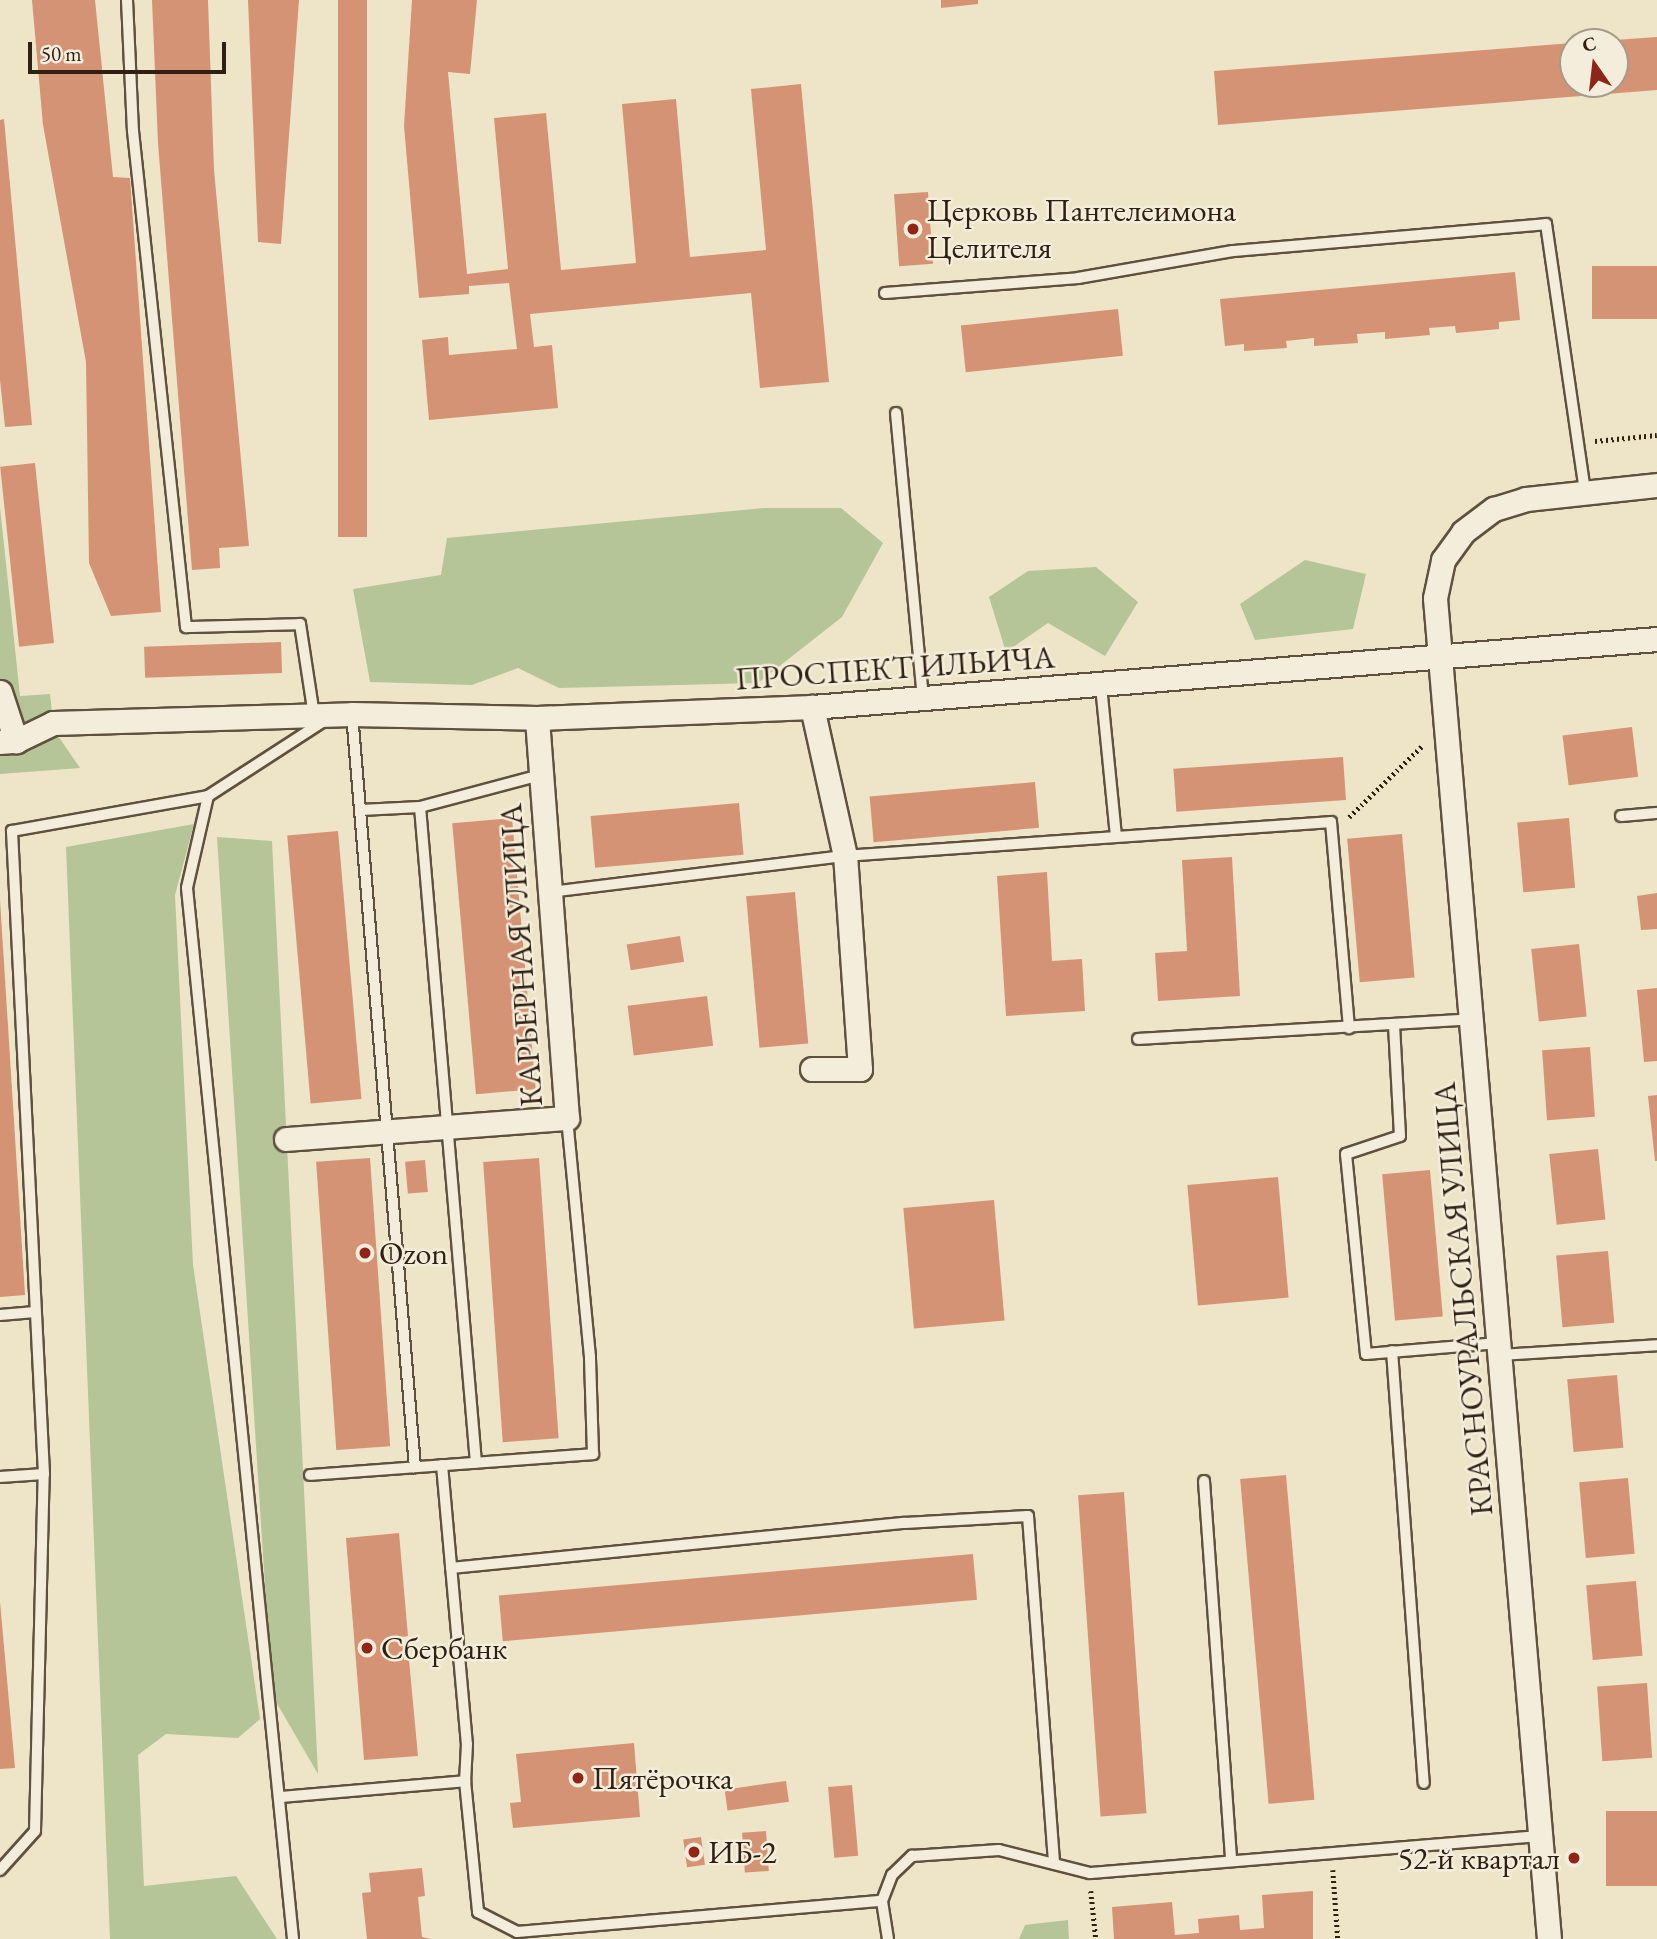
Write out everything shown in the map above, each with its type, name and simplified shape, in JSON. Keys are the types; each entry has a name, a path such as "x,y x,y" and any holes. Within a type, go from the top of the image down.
{"street":[{"path":"1440,653 1435,598 1443,560 1463,532 1494,509 1526,499 1657,485"},
{"name":"ПРОСПЕКТ ИЛЬИЧА","path":"8,741 53,723 334,715 537,718 812,707 1101,687 1440,653 1657,639"},
{"name":"КРАСНОУРАЛЬСКАЯ УЛИЦА","path":"1440,653 1549,1939"},
{"path":"0,692 8,741"},
{"path":"812,707 845,856 860,1069 812,1069"},
{"name":"КАРЬЕРНАЯ УЛИЦА","path":"286,1139 567,1118 537,718"}],"lane":[{"path":"127,0 133,131 186,627 300,624 334,715 361,810 415,1467"},
{"path":"885,293 1078,278 1233,251 1546,224 1585,491"},
{"path":"896,413 923,700"},
{"path":"1101,687 1116,835"},
{"path":"0,1870 35,1831 44,1474 12,831 208,796 334,715"},
{"path":"361,810 420,807 540,775"},
{"path":"208,796 187,888 272,1765 280,1797 293,1939"},
{"path":"420,807 476,1462"},
{"path":"1621,816 1657,813"},
{"path":"549,892 845,856 1331,822 1349,1028"},
{"path":"1138,1039 1349,1028 1471,1018"},
{"path":"1394,1025 1400,1136 1346,1154 1366,1354 1392,1351 1657,1345"},
{"path":"310,1475 593,1454 590,1357 567,1118"},
{"path":"0,1315 35,1312"},
{"path":"1392,1351 1424,1783"},
{"path":"442,1465 467,1744 465,1781 478,1912 517,1932 883,1901"},
{"path":"0,1477 44,1474"},
{"path":"1204,1481 1231,1861"},
{"path":"451,1568 905,1523 1028,1516 1054,1863"},
{"path":"280,1797 465,1781"},
{"path":"887,1939 883,1901 892,1875 912,1856 999,1850 1090,1873 1540,1836"}],"path":[{"path":"1577,443 1657,435"},
{"path":"1331,822 1344,821 1446,722"},
{"path":"1332,1853 1338,1939"},
{"path":"1090,1873 1096,1939"}],"green space":[{"path":"0,507 20,696 50,694 54,730 80,768 0,774"},
{"path":"764,508 841,508 883,543 842,617 758,683 559,688 518,668 472,685 370,682 353,589 441,575 447,538"},
{"path":"1305,560 1366,574 1353,629 1255,640 1240,604"},
{"path":"1096,567 1138,602 1105,656 1048,623 1006,652 989,597 1028,571"},
{"path":"194,824 175,895 193,1265 260,1719 238,1738 166,1734 138,1755 144,1886 236,1876 277,1939 110,1939 66,847"},
{"path":"217,837 272,841 318,1774 272,1695"},
{"path":"1068,1920 1069,1939 1019,1939 1025,1925"}],"building":[{"path":"32,0 95,0 113,177 130,178 161,612 111,616 89,563 86,362 43,125"},
{"path":"152,0 208,0 214,170 249,546 219,548 220,568 192,570 158,143"},
{"path":"248,0 299,0 281,244 258,242"},
{"path":"338,0 367,0 367,537 338,537"},
{"path":"412,0 477,0 470,74 448,72 467,274 508,269 494,118 546,113 561,270 636,263 622,104 676,99 690,257 766,250 751,89 801,84 829,382 760,388 751,293 530,314 534,347 552,345 558,408 429,420 422,340 448,337 449,355 517,349 509,283 469,286 469,294 419,298 404,126"},
{"path":"941,0 978,0 978,4 941,8"},
{"path":"1657,37 1657,90 1629,92 1629,39"},
{"path":"1559,44 1559,98 1218,125 1214,71"},
{"path":"4,119 32,425 5,427 0,380 0,120"},
{"name":"Церковь Пантелеимона Целителя","path":"928,192 933,264 899,266 894,194"},
{"path":"1592,266 1657,266 1657,319 1592,319"},
{"path":"1515,272 1520,320 1499,322 1499,329 1456,333 1455,326 1429,328 1430,335 1385,339 1385,332 1357,334 1358,343 1314,346 1314,338 1286,341 1287,348 1244,351 1244,344 1225,346 1220,299"},
{"path":"1118,309 1123,356 966,372 961,326"},
{"path":"35,463 54,643 19,647 0,467"},
{"path":"281,642 282,673 145,678 144,647"},
{"path":"1632,727 1638,777 1569,785 1563,736"},
{"path":"1343,757 1346,800 1176,812 1173,769"},
{"path":"1035,782 1039,828 874,842 870,796"},
{"path":"739,803 744,855 595,868 591,816"},
{"path":"512,818 536,1089 476,1094 452,823"},
{"path":"1569,818 1575,888 1523,892 1517,823"},
{"path":"338,831 361,1099 311,1103 287,835"},
{"path":"1402,834 1415,977 1360,982 1347,839"},
{"path":"1232,857 1240,996 1158,1001 1155,953 1187,951 1182,860"},
{"path":"1047,872 1052,961 1082,959 1085,1011 1006,1016 997,876"},
{"path":"795,892 808,1043 759,1048 746,896"},
{"path":"1657,893 1657,929 1641,930 1637,896"},
{"path":"0,900 25,1295 0,1297"},
{"path":"680,936 684,962 631,970 627,944"},
{"path":"1579,944 1587,1017 1539,1022 1531,949"},
{"path":"1657,988 1657,1061 1644,1062 1637,990"},
{"path":"707,996 713,1046 634,1055 628,1006"},
{"path":"1590,1047 1595,1117 1547,1120 1542,1050"},
{"path":"1657,1095 1657,1161 1655,1161 1648,1096"},
{"path":"1598,1149 1605,1220 1557,1225 1549,1154"},
{"path":"370,1158 390,1446 336,1450 316,1162"},
{"path":"539,1158 559,1438 503,1442 483,1162"},
{"path":"425,1160 428,1192 408,1194 405,1162"},
{"path":"1430,1170 1443,1316 1395,1321 1382,1174"},
{"path":"1278,1177 1289,1298 1198,1305 1187,1185"},
{"path":"994,1200 1005,1321 914,1328 903,1208"},
{"path":"1608,1251 1614,1323 1562,1327 1556,1256"},
{"path":"1617,1375 1623,1448 1574,1452 1567,1379"},
{"path":"1286,1475 1314,1800 1269,1804 1240,1479"},
{"path":"1628,1478 1635,1554 1586,1558 1579,1482"},
{"path":"1124,1492 1146,1813 1101,1816 1078,1495"},
{"path":"399,1533 408,1636 402,1637 404,1660 409,1660 418,1756 364,1760 346,1538"},
{"path":"973,1554 977,1600 503,1641 499,1595"},
{"path":"1636,1581 1643,1656 1593,1660 1586,1585"},
{"path":"0,1602 15,1768 0,1769"},
{"path":"1647,1683 1652,1758 1602,1761 1597,1686"},
{"name":"Пятёрочка","path":"634,1743 640,1817 513,1828 510,1803 521,1802 516,1754"},
{"path":"786,1781 789,1802 728,1810 725,1790"},
{"path":"852,1785 858,1856 834,1858 828,1787"},
{"path":"1606,1811 1657,1811 1657,1886 1606,1886"},
{"path":"766,1831 769,1871 745,1873 742,1833"},
{"name":"ИБ-2","path":"701,1837 705,1865 687,1867 683,1840"},
{"path":"422,1868 425,1896 418,1897 422,1937 431,1939 367,1939 362,1893 371,1892 369,1873"},
{"path":"1313,1891 1313,1939 1114,1939 1112,1907 1172,1902 1175,1935 1199,1933 1198,1919 1239,1915 1240,1930 1264,1928 1262,1895"}],"place":[{"name":"Церковь Пантелеимона Целителя","path":"913,229"},
{"name":"Ozon","path":"365,1253"},
{"name":"Сбербанк","path":"367,1648"},
{"name":"Пятёрочка","path":"578,1778"},
{"name":"ИБ-2","path":"694,1852"},
{"name":"52-й квартал","path":"1574,1858"}]}
